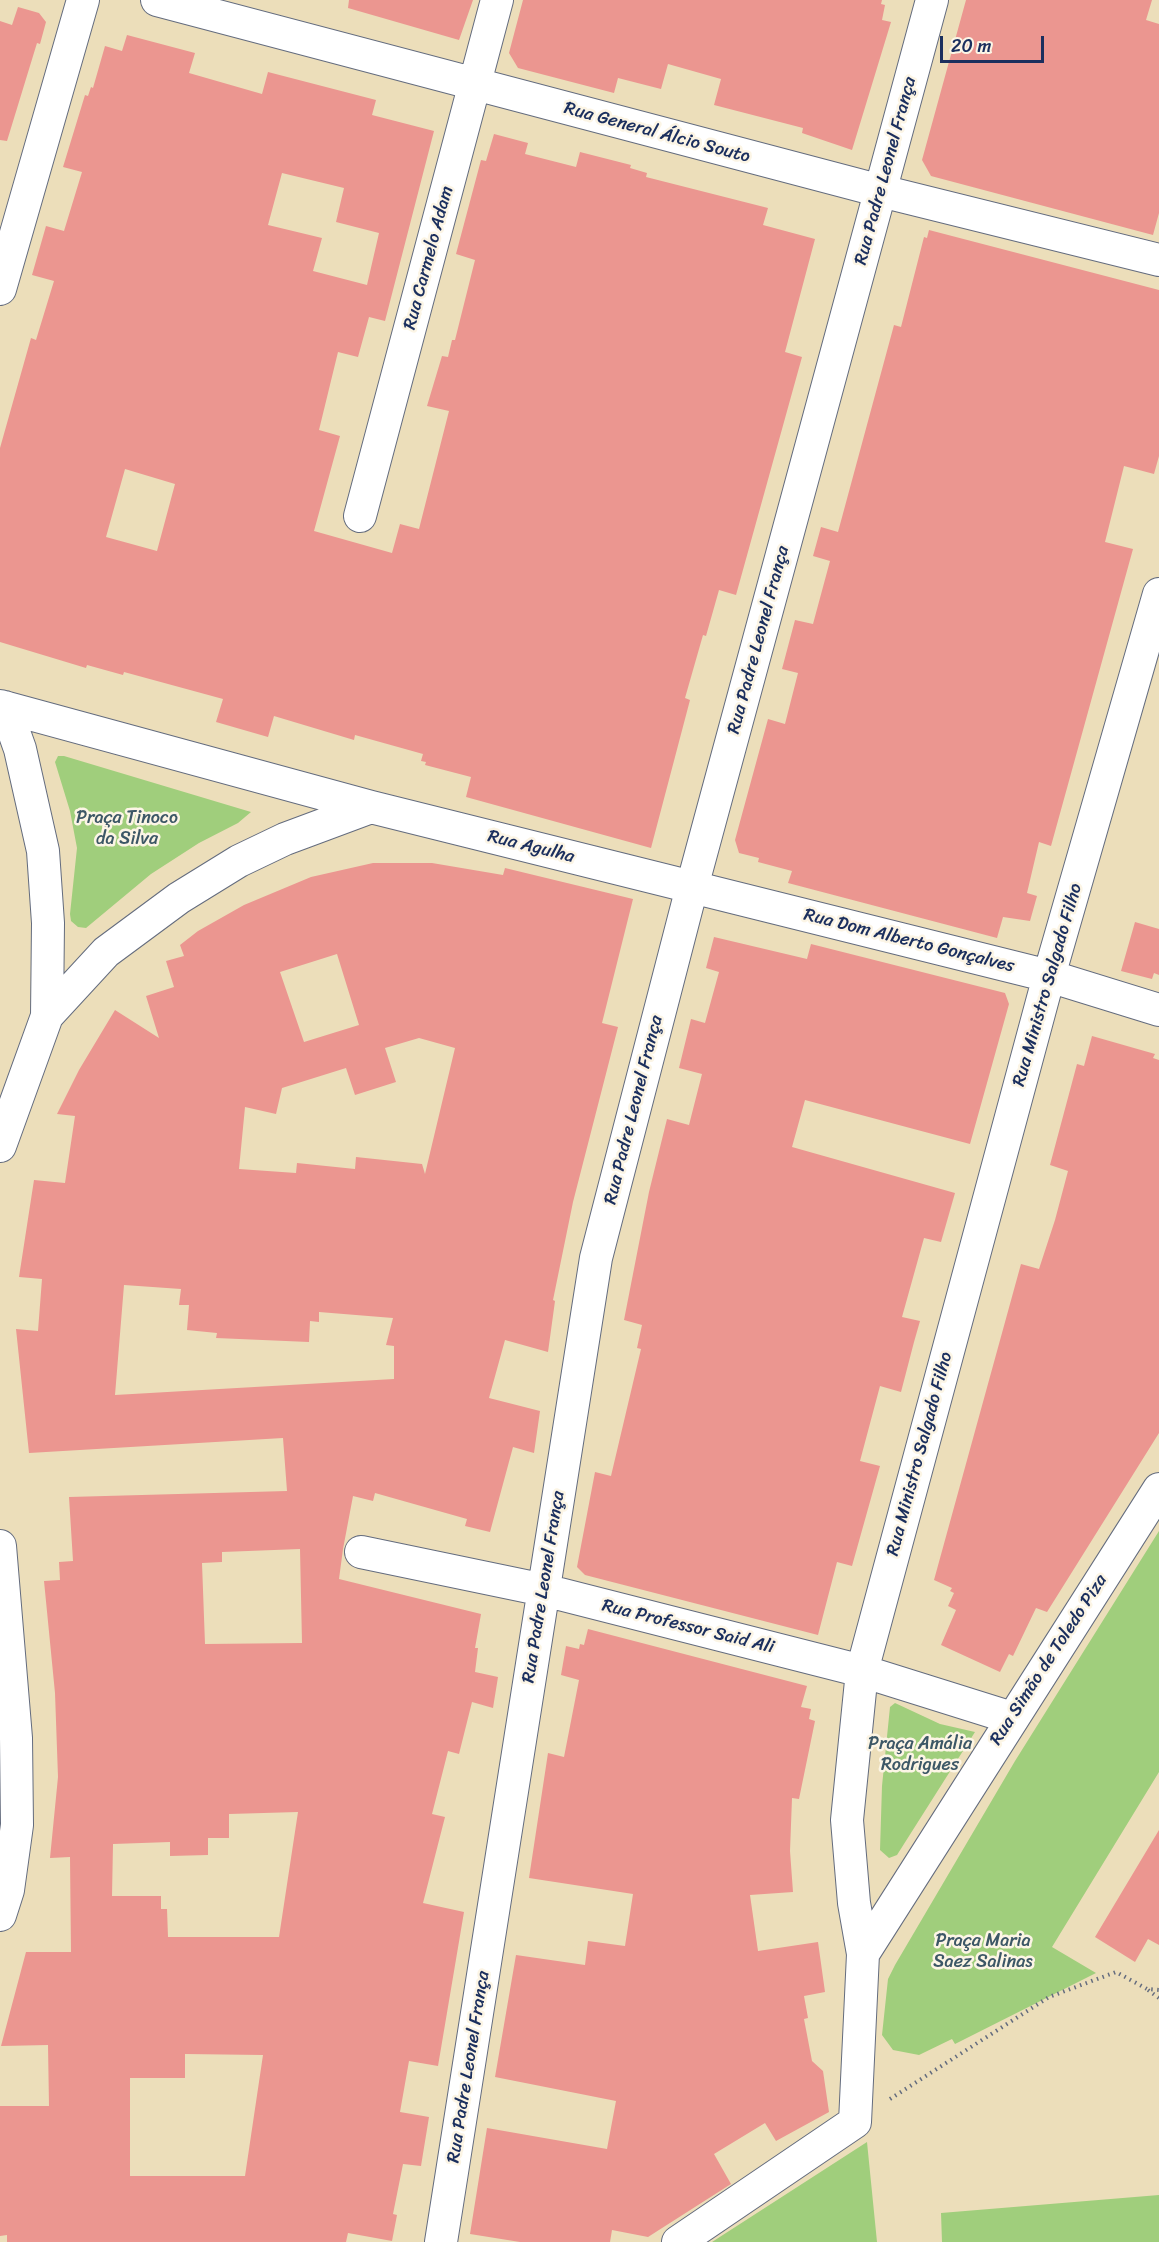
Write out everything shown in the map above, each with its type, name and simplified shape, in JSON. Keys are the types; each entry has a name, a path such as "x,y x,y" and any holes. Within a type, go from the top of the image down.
{"street":[{"path":"0,289 83,0"},
{"name":"Rua General Álcio Souto","path":"157,0 881,191 1159,260"},
{"name":"Rua Carmelo Adam","path":"360,516 497,0"},
{"name":"Rua Padre Leonel França","path":"441,2242 596,1258 692,887 932,0"},
{"name":"Rua Ministro Salgado Filho","path":"856,2120 863,1954 854,1903 848,1820 862,1671 1049,976 1159,594"},
{"path":"2,706 371,807"},
{"path":"0,1146 47,1016 48,923 43,851 20,749 2,706"},
{"path":"47,1016 106,952 179,898 239,861 285,839 371,807"},
{"name":"Rua Agulha","path":"371,807 692,887"},
{"name":"Rua Dom Alberto Gonçalves","path":"692,887 1049,976 1159,1010"},
{"name":"Rua Simão de Toledo Piza","path":"863,1954 1159,1489"},
{"path":"0,1546 16,1738 16,1825 8,1890 0,1915"},
{"name":"Rua Professor Said Ali","path":"361,1552 544,1590 862,1671 1012,1718"},
{"path":"678,2242 853,2126 856,2120"}],"path":[{"path":"856,2120 1049,1997 1116,1972 1159,1998"},
{"path":"1147,1989 1159,1990"}],"green space":[{"name":"Praça Tinoco da Silva","path":"58,756 251,812 238,823 199,843 151,874 86,928 78,927 71,921 70,914 77,848 70,811 55,762"},
{"name":"Praça Maria Saez Salinas","path":"1159,1531 1159,1772 1052,1947 1096,1973 955,2044 952,2039 919,2055 893,2050 882,2035 888,1979 895,1965 1015,1761"},
{"name":"Praça Amália Rodrigues","path":"895,1703 940,1724 975,1732 897,1855 889,1858 880,1850 882,1786 890,1707"},
{"path":"867,2142 877,2242 712,2242"},
{"path":"1159,2195 1159,2242 942,2242 941,2213"}],"building":[{"path":"349,0 473,0 459,40 348,8"},
{"path":"523,0 882,0 881,4 885,5 882,20 891,22 852,150 802,133 803,128 714,105 721,79 668,64 661,89 618,78 614,93 518,68 509,53"},
{"path":"966,0 1152,0 1146,20 1159,24 1159,213 1153,235 931,176 922,160"},
{"path":"18,7 39,13 46,22 40,44 37,43 7,141 0,140 0,21 12,25"},
{"path":"127,35 195,53 189,73 262,94 268,72 376,100 372,115 434,131 385,321 369,317 358,357 338,352 319,430 340,436 314,531 392,553 400,524 419,529 449,411 427,406 442,356 448,357 452,340 455,340 475,260 456,254 481,160 486,161 494,134 528,143 525,154 576,167 580,152 631,165 630,168 647,173 646,177 768,208 763,225 815,239 785,352 802,357 736,595 719,590 706,636 703,635 685,698 690,700 651,848 466,797 471,777 425,765 426,762 421,761 423,754 355,735 354,740 274,716 268,737 216,722 223,699 124,672 123,675 87,665 86,668 0,642 0,448 31,338 36,340 54,281 32,275 46,226 64,231 82,172 63,167 85,95 88,96 91,87 93,88 105,46 122,51","holes":["282,173 344,188 336,222 379,233 367,285 313,271 322,238 268,225","125,469 175,484 157,551 106,537"]},
{"path":"929,230 1159,290 1159,456 1154,474 1124,466 1105,542 1133,549 1051,846 1039,842 1027,893 1037,896 1030,921 1003,917 997,938 788,883 792,871 758,862 759,858 739,853 735,840 768,719 785,724 798,673 782,669 795,620 813,624 830,561 813,556 821,527 838,532 894,325 901,327 924,237 927,238"},
{"path":"373,863 432,863 503,875 505,868 633,899 602,1023 618,1027 573,1202 553,1300 555,1301 548,1352 505,1340 489,1398 540,1411 534,1453 513,1447 490,1532 465,1526 467,1519 375,1493 373,1501 353,1496 343,1549 339,1579 481,1614 475,1648 478,1648 475,1672 498,1677 493,1708 472,1702 459,1754 448,1751 432,1814 445,1817 423,1903 464,1912 438,2066 409,2061 400,2112 429,2117 421,2166 403,2164 393,2214 397,2215 392,2241 348,2233 346,2242 7,2242 7,2235 0,2236 0,2106 49,2106 48,2045 1,2046 26,1952 71,1952 70,1857 50,1858 58,1777 55,1693 44,1581 60,1580 59,1562 73,1561 69,1497 287,1491 283,1438 29,1453 16,1329 38,1331 42,1279 19,1277 34,1180 65,1183 75,1116 57,1114 79,1070 115,1010 159,1038 146,996 174,987 166,961 184,956 180,945 198,931 244,905 311,877","holes":["337,954 359,1025 304,1042 280,972","419,1038 455,1048 425,1174 422,1164 356,1157 355,1169 297,1163 296,1173 239,1169 245,1107 276,1114 282,1088 346,1068 355,1095 396,1082 385,1048","124,1285 181,1289 179,1305 189,1305 187,1330 217,1333 216,1338 309,1342 310,1321 319,1322 319,1312 393,1318 386,1345 394,1346 394,1379 115,1395","300,1549 302,1643 205,1644 202,1563 222,1562 222,1552","298,1812 279,1937 168,1937 167,1909 161,1909 161,1896 112,1896 113,1844 170,1842 170,1856 208,1855 208,1838 229,1838 229,1814","185,2054 263,2055 245,2176 130,2176 130,2078 185,2078"]},
{"path":"1135,922 1159,929 1159,975 1154,973 1152,979 1121,971"},
{"path":"714,937 807,959 811,944 1005,993 1009,1004 970,1144 805,1100 792,1147 955,1193 941,1242 924,1238 902,1317 920,1321 901,1392 880,1386 860,1461 880,1466 852,1566 837,1562 818,1635 585,1575 577,1567 595,1472 611,1476 641,1349 637,1348 642,1325 624,1320 649,1192 667,1119 689,1125 702,1074 679,1068 691,1019 705,1023 719,972 706,968"},
{"path":"1092,1036 1155,1054 1153,1058 1159,1060 1159,1433 1047,1612 1036,1608 1013,1656 1009,1654 1000,1672 941,1645 956,1610 948,1606 954,1593 950,1591 952,1588 934,1580 1021,1264 1039,1269 1055,1220 1068,1171 1050,1165 1077,1064 1084,1066"},
{"path":"588,1629 807,1686 801,1707 811,1709 809,1719 815,1721 799,1799 792,1798 790,1851 793,1892 750,1895 758,1951 818,1942 825,1992 804,1996 808,2018 804,2019 812,2061 823,2071 829,2112 776,2141 765,2123 714,2154 731,2184 648,2237 612,2230 610,2242 520,2242 470,2234 487,2128 607,2149 616,2101 495,2077 516,1955 585,1965 588,1941 625,1946 633,1894 529,1878 548,1753 564,1757 579,1680 561,1675 566,1646 579,1649 580,1644 584,1645"},
{"path":"1159,1830 1159,1945 1148,1939 1135,1962 1095,1937"}]}
